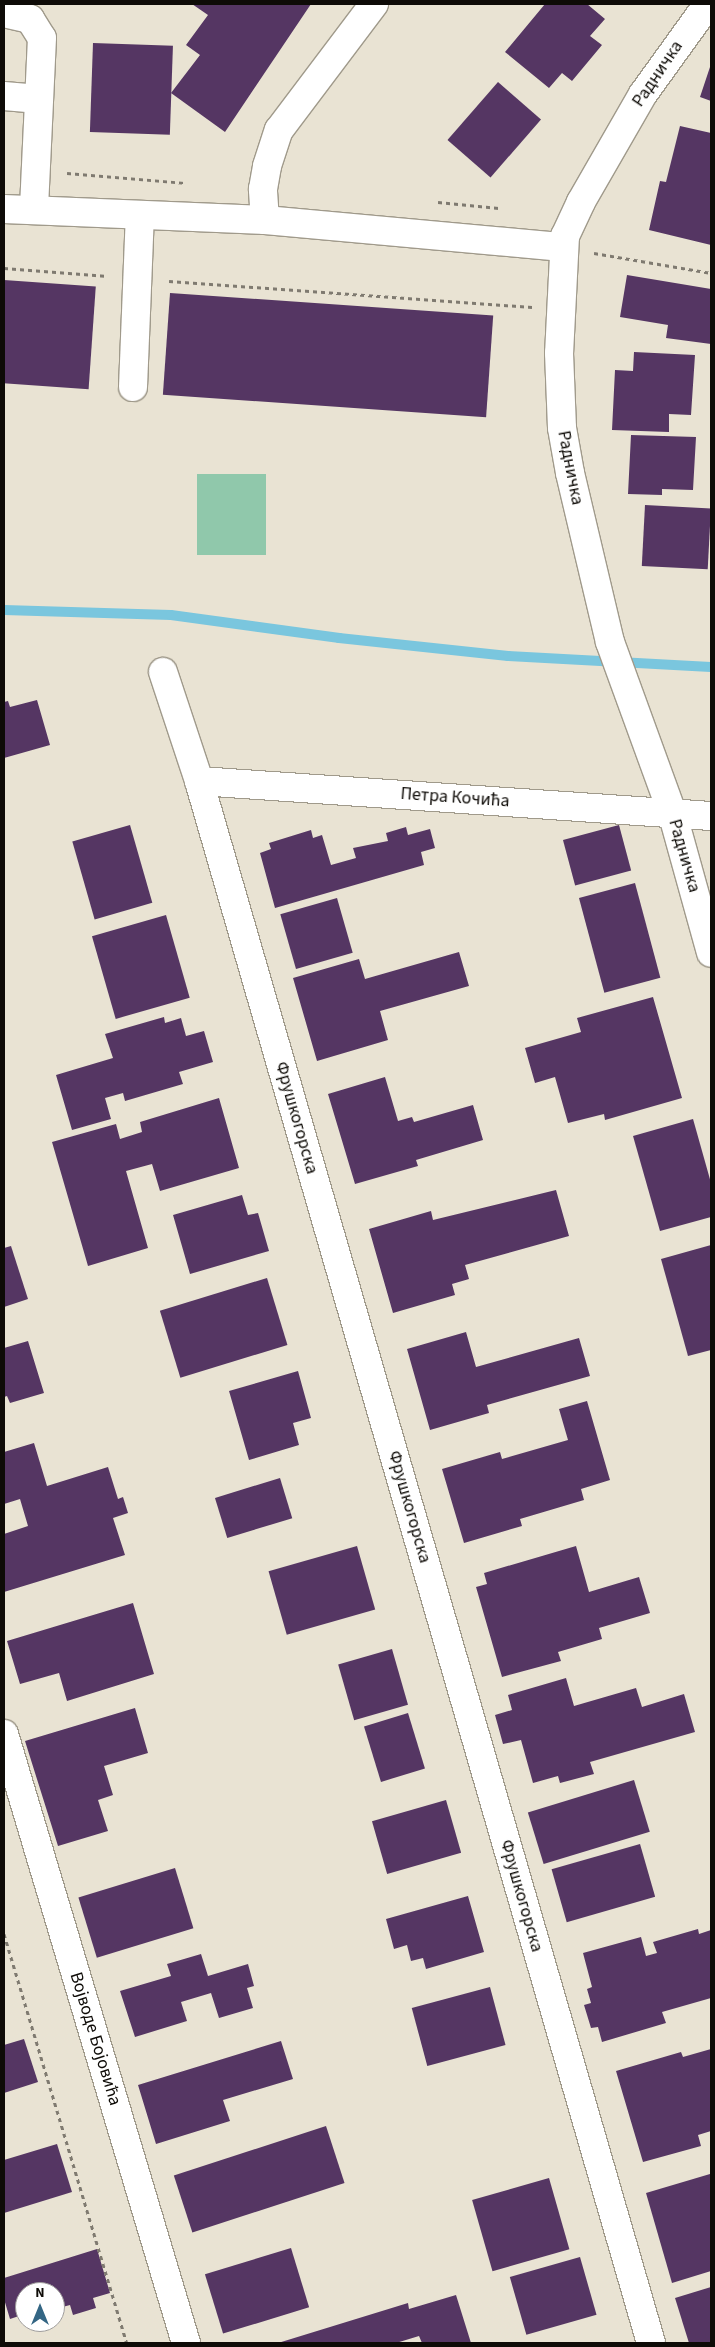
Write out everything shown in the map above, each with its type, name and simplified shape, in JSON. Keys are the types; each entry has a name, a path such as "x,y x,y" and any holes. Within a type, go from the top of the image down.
{"street":[{"path":"265,220 264,189 267,166 279,130 374,4"},
{"name":"Радничка","path":"708,4 663,64 622,128 581,202 563,247 559,309 562,428 610,642 672,812 711,953"},
{"path":"4,13 30,20 38,28 42,38 34,210"},
{"path":"4,96 39,98"},
{"path":"4,209 265,220 563,247"},
{"path":"133,387 140,215"},
{"name":"Фрушкогорска","path":"163,672 199,781 651,2343"},
{"name":"Петра Кочића","path":"199,781 711,816"},
{"name":"Војводе Бојовића","path":"4,1734 186,2343"}],"path":[{"path":"563,247 711,273"},
{"path":"4,268 559,309"},
{"path":"4,1934 127,2343"}],"green space":[{"path":"197,474 266,474 266,555 197,555"}],"building":[{"path":"192,4 311,4 225,132 171,93 200,55 186,45 208,15"},
{"path":"545,4 587,4 605,19 590,36 602,45 572,81 562,73 549,88 505,52"},
{"path":"93,43 173,46 170,135 90,132"},
{"path":"711,64 711,101 700,97"},
{"path":"498,82 541,119 491,178 447,140"},
{"path":"680,126 711,133 711,245 649,230 660,181 666,182"},
{"path":"627,275 711,289 711,344 666,338 668,325 620,317"},
{"path":"4,280 96,286 89,389 4,383"},
{"path":"170,293 493,316 486,417 163,395"},
{"path":"634,352 695,355 691,415 669,414 669,432 612,430 615,370 633,371"},
{"path":"631,435 696,437 693,490 662,489 662,495 628,494"},
{"path":"645,505 711,508 708,569 642,566"},
{"path":"37,700 50,745 4,758 4,702 8,701 10,707"},
{"path":"130,825 152,903 95,919 72,842"},
{"path":"619,825 631,870 575,885 563,840"},
{"path":"406,827 408,835 430,829 435,848 421,852 424,865 275,908 260,853 271,849 269,843 311,830 313,838 322,835 331,865 356,858 353,848 388,841 386,833"},
{"path":"635,883 660,978 604,993 579,898"},
{"path":"337,898 353,953 296,969 280,914"},
{"path":"166,915 190,998 116,1019 92,936"},
{"path":"459,952 469,986 380,1011 388,1040 317,1061 293,978 359,959 365,979"},
{"path":"653,997 682,1098 605,1120 604,1114 568,1123 555,1077 535,1083 525,1048 581,1032 577,1018"},
{"path":"164,1017 165,1023 181,1018 186,1036 204,1031 213,1062 179,1072 183,1084 125,1101 123,1093 105,1098 111,1119 72,1130 56,1075 113,1058 105,1034"},
{"path":"385,1077 398,1121 412,1117 414,1122 473,1105 483,1140 416,1160 418,1166 355,1184 328,1094"},
{"path":"219,1098 239,1168 160,1191 152,1164 126,1171 148,1248 88,1266 52,1142 116,1124 120,1139 142,1132 140,1122"},
{"path":"693,1119 711,1183 711,1217 660,1231 633,1136"},
{"path":"556,1190 569,1236 465,1265 469,1279 452,1284 455,1295 393,1313 369,1229 431,1211 433,1220"},
{"path":"242,1195 248,1215 258,1213 269,1251 190,1274 173,1215"},
{"path":"711,1245 711,1350 688,1356 661,1259"},
{"path":"11,1246 28,1299 4,1307 4,1248"},
{"path":"267,1278 287,1345 180,1378 160,1311"},
{"path":"466,1332 476,1367 579,1338 590,1376 487,1405 489,1413 430,1430 407,1349"},
{"path":"28,1341 44,1393 10,1403 7,1396 4,1397 4,1348"},
{"path":"298,1371 311,1418 293,1423 299,1445 249,1460 229,1391"},
{"path":"587,1401 610,1480 581,1489 584,1500 520,1519 522,1526 464,1543 442,1469 500,1452 502,1459 568,1440 559,1409"},
{"path":"34,1443 47,1486 108,1467 118,1499 123,1497 128,1513 113,1518 125,1555 4,1592 4,1534 28,1526 20,1499 4,1504 4,1452"},
{"path":"280,1478 292,1518 227,1538 215,1498"},
{"path":"357,1546 375,1609 287,1635 269,1571"},
{"path":"576,1546 589,1592 639,1577 650,1613 599,1628 602,1639 558,1652 561,1661 502,1677 476,1587 487,1584 484,1573"},
{"path":"133,1603 154,1674 67,1701 59,1673 20,1684 7,1641"},
{"path":"392,1649 408,1705 354,1720 338,1664"},
{"path":"566,1678 574,1706 636,1688 642,1707 684,1694 695,1732 590,1762 594,1774 560,1783 558,1776 533,1783 521,1740 503,1744 495,1715 512,1710 508,1695"},
{"path":"135,1708 148,1753 104,1766 113,1795 98,1800 108,1831 58,1846 25,1741"},
{"path":"408,1713 425,1768 381,1782 364,1726"},
{"path":"634,1780 650,1832 544,1864 528,1812"},
{"path":"446,1800 461,1853 387,1874 372,1821"},
{"path":"640,1844 655,1897 567,1922 552,1869"},
{"path":"175,1868 193,1928 97,1958 78,1898"},
{"path":"468,1896 484,1952 426,1969 423,1958 411,1961 407,1945 394,1949 386,1919"},
{"path":"698,1929 699,1934 711,1930 711,1998 662,2012 666,2023 602,2042 598,2027 591,2028 584,2005 591,2003 587,1989 592,1987 583,1953 641,1937 646,1956 657,1953 653,1942"},
{"path":"201,1954 208,1976 248,1964 254,1986 247,1988 253,2008 219,2018 211,1993 181,2002 187,2021 135,2037 120,1991 171,1976 167,1964"},
{"path":"490,1987 506,2045 427,2066 412,2008"},
{"path":"24,2039 38,2082 4,2093 4,2045"},
{"path":"281,2041 293,2079 223,2100 230,2121 156,2144 138,2085"},
{"path":"711,2049 711,2131 698,2135 701,2146 643,2162 616,2071 681,2052 683,2057"},
{"path":"326,2126 345,2183 192,2233 174,2175"},
{"path":"57,2144 72,2192 4,2213 4,2160"},
{"path":"710,2174 711,2271 672,2283 646,2193"},
{"path":"549,2178 569,2249 492,2271 472,2200"},
{"path":"291,2248 309,2307 223,2334 205,2274"},
{"path":"97,2249 110,2293 93,2298 96,2308 73,2315 70,2305 65,2306 65,2282 15,2282 15,2317 10,2319 4,2299 4,2278"},
{"path":"580,2257 597,2315 526,2335 510,2277"},
{"path":"711,2287 711,2343 689,2343 675,2298"},
{"path":"456,2295 471,2343 422,2343 419,2336 396,2343 278,2343 408,2303 409,2309"}],"waterway":[{"path":"4,610 171,615 339,638 508,656 711,667"}]}
